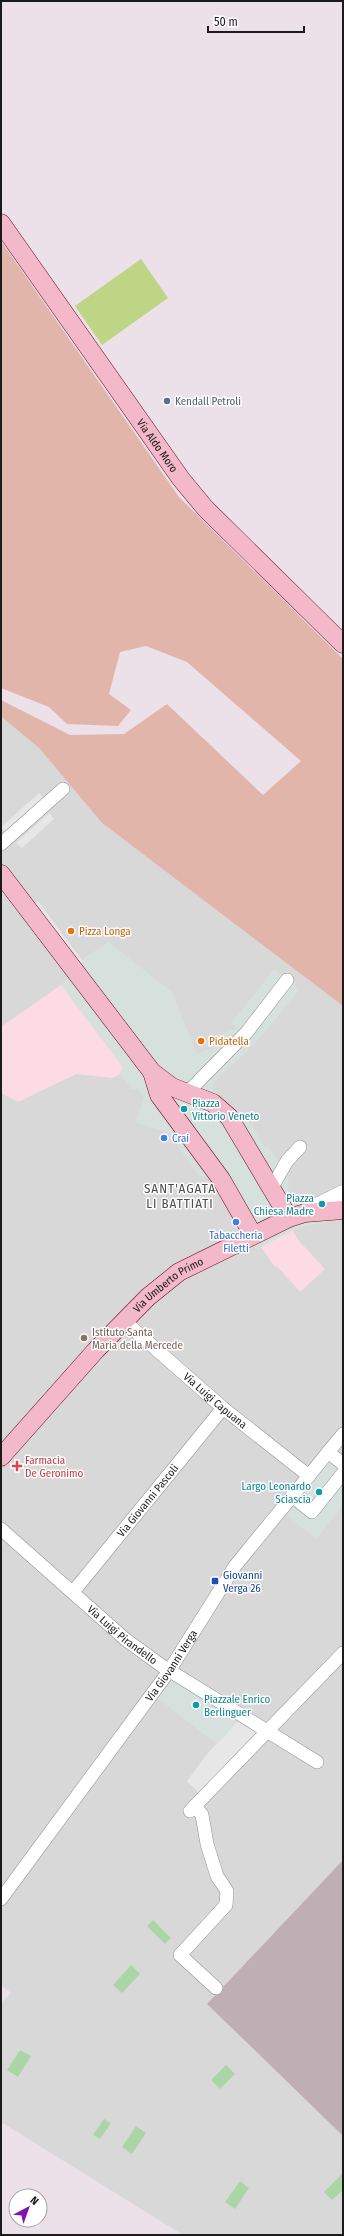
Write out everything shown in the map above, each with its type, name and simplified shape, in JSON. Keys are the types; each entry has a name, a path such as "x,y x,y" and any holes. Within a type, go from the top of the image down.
{"main road":[{"name":"Via Aldo Moro","path":"1,223 180,479 205,508 343,644"},
{"path":"1,874 152,1072 172,1087 213,1103 229,1117 271,1189 296,1216 343,1210"},
{"path":"152,1072 159,1095 221,1180 253,1235"},
{"path":"165,1104 185,1091"},
{"name":"Via Umberto Primo","path":"1,1457 124,1321 148,1297 179,1272 253,1235 296,1216"}],"street":[{"path":"1,844 63,789"},
{"path":"185,1091 247,1032 287,980"},
{"path":"271,1189 287,1161 300,1147"},
{"path":"296,1216 343,1193"},
{"name":"Via Luigi Capuana","path":"124,1321 223,1408 309,1476"},
{"name":"Via Giovanni Pascoli","path":"73,1592 223,1408"},
{"name":"Via Giovanni Verga","path":"1,1899 169,1671 235,1566 343,1434"},
{"path":"328,1452 343,1464"},
{"path":"292,1496 312,1512 343,1473"},
{"name":"Via Luigi Pirandello","path":"1,1529 125,1639 169,1671 317,1762"},
{"path":"216,1988 180,1956 226,1905 227,1891 217,1876 207,1844 202,1815 192,1809 343,1653"}],"shaded area":[{"path":"1,241 179,497 343,659 343,1006 102,823 39,748 1,715 1,700 70,735 124,734 167,704 263,795 301,761 187,662 146,646 120,652 109,694 131,710 118,726 67,724 49,707 1,688"},
{"path":"141,259 168,298 102,345 75,306"},
{"path":"1,715 39,748 102,823 343,1006 343,1860 207,2004 343,2136 343,2235 183,2235 1,2122 1,2003 11,1993 1,1985"},
{"path":"39,793 45,799 7,834 1,827"},
{"path":"49,813 54,819 22,848 16,843"},
{"path":"38,901 93,975 89,978 34,904"},
{"path":"108,942 172,992 197,1054 212,1048 209,1039 238,1028 232,1023 274,969 299,989 267,1030 238,1060 226,1069 210,1088 243,1123 248,1119 265,1148 268,1146 277,1160 286,1155 289,1169 288,1186 291,1208 343,1187 343,1219 300,1227 256,1249 230,1202 218,1186 207,1177 198,1175 169,1133 136,1122 144,1097 138,1089 131,1089 120,1074 123,1067 61,985 86,957"},
{"path":"61,985 123,1067 120,1074 113,1078 76,1074 18,1102 1,1093 1,1027"},
{"path":"292,1230 299,1241 325,1269 300,1292 277,1266 275,1267 261,1247"},
{"name":"Largo Leonardo Sciascia","path":"328,1452 343,1464 343,1506 316,1539 281,1510"},
{"name":"Piazzale Enrico Berlinguer","path":"169,1671 243,1716 217,1744 152,1694"},
{"path":"238,1721 257,1733 199,1793 187,1781 208,1753"},
{"path":"343,1860 343,2136 207,2004"},
{"path":"153,1920 171,1938 165,1944 147,1926"},
{"path":"131,1965 140,1974 122,1993 113,1985"},
{"path":"20,2050 31,2056 18,2077 7,2070"},
{"path":"226,2065 235,2074 220,2089 211,2080"},
{"path":"104,2119 111,2123 100,2139 93,2135"},
{"path":"136,2126 146,2133 132,2154 122,2147"},
{"path":"343,2173 343,2190 332,2200 324,2192"},
{"path":"240,2181 249,2188 235,2209 225,2202"}],"place":[{"name":"Kendall Petroli","path":"167,401"},
{"name":"Pizza Longa","path":"71,931"},
{"name":"Pidatella","path":"201,1041"},
{"name":"Piazza Vittorio Veneto","path":"184,1109"},
{"name":"Crai","path":"164,1138"},
{"name":"Piazza Chiesa Madre","path":"322,1204"},
{"name":"Tabaccheria Filetti","path":"236,1222"},
{"name":"Istituto Santa Maria della Mercede","path":"84,1338"},
{"name":"Farmacia De Geronimo","path":"17,1466"},
{"name":"Largo Leonardo Sciascia","path":"319,1492"},
{"name":"Giovanni Verga 26","path":"215,1581"},
{"name":"Piazzale Enrico Berlinguer","path":"196,1705"}],"district":[{"name":"SANT'AGATA LI BATTIATI","path":"180,1196"}]}
